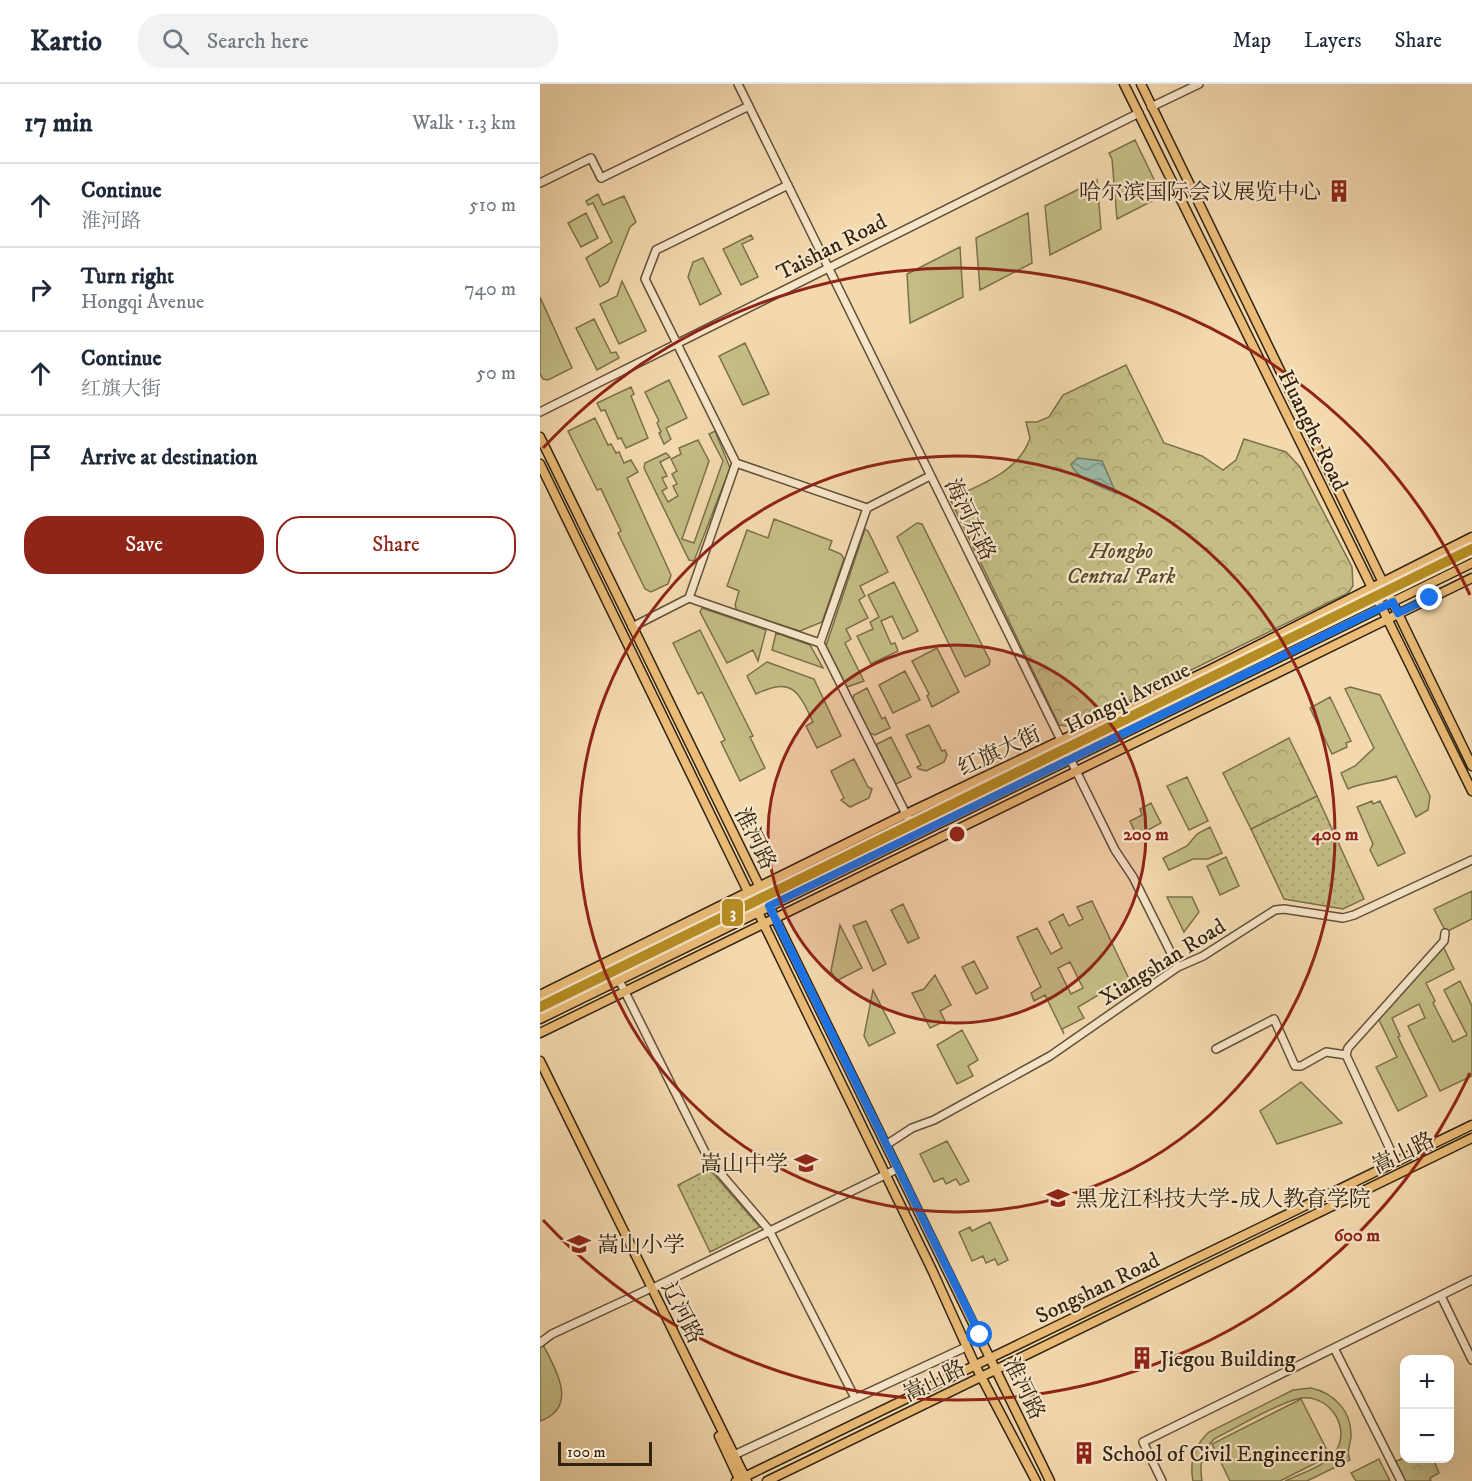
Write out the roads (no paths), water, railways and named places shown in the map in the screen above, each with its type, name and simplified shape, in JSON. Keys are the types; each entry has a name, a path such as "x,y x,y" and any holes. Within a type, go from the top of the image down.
{"main road":[{"name":"Huanghe Road","path":"1124,84 1472,791"},
{"name":"Huanghe Road","path":"1141,84 1472,766"},
{"name":"淮河路","path":"540,437 1050,1481"},
{"name":"淮河路","path":"540,464 885,1174 966,1347 1036,1481"},
{"name":"红旗大街","path":"540,995 906,814 1063,744 1385,585 1472,537"},
{"path":"1385,585 1472,548"},
{"name":"Hongqi Avenue","path":"540,1019 1472,563"},
{"path":"540,1033 1472,578"},
{"name":"Hongqi Avenue","path":"540,1006 911,824 1063,744"},
{"name":"辽河路","path":"540,1061 649,1290"},
{"name":"辽河路","path":"540,1072 742,1480"},
{"name":"Songshan Road","path":"742,1480 1472,1125"},
{"name":"嵩山路","path":"767,1481 1472,1138"}],"street":[{"name":"海河东路","path":"738,84 1115,850 1133,877 1178,967"},
{"path":"1151,107 1199,84"},
{"path":"540,183 591,158 601,178 749,106"},
{"name":"Taishan Road","path":"540,412 1139,113"},
{"path":"788,185 656,250 645,279 736,463 867,508"},
{"path":"632,627 688,598 736,463"},
{"path":"820,643 867,508 930,476"},
{"path":"688,598 820,643 911,824"},
{"name":"Xiangshan Road","path":"886,1145 912,1128 934,1120 1050,1056 1178,967 1203,956 1275,910 1284,909 1343,918 1472,860"},
{"path":"1396,1162 1346,1055 1348,1048 1444,941 1445,933"},
{"path":"619,980 709,1160 769,1230 855,1398"},
{"path":"1216,1049 1274,1019 1295,1066 1301,1066 1326,1052 1346,1055"},
{"path":"540,1343 552,1334 649,1290 897,1168"},
{"path":"1162,1481 1143,1442 1472,1280"},
{"path":"1440,1296 1472,1360"},
{"path":"732,1456 966,1347"},
{"path":"1334,1348 1401,1481"}],"water":[{"path":"1078,458 1102,461 1116,493 1078,474 1071,464"}],"place":[{"name":"哈尔滨国际会议展览中心","path":"1339,191"},
{"name":"嵩山中学","path":"806,1163"},
{"name":"黑龙江科技大学-成人教育学院","path":"1058,1198"},
{"name":"嵩山小学","path":"579,1244"},
{"name":"Jiegou Building","path":"1142,1358"},
{"name":"School of Civil Engineering","path":"1084,1453"}],"park label":[{"name":"Hongbo Central Park","path":"1121,563"}]}
